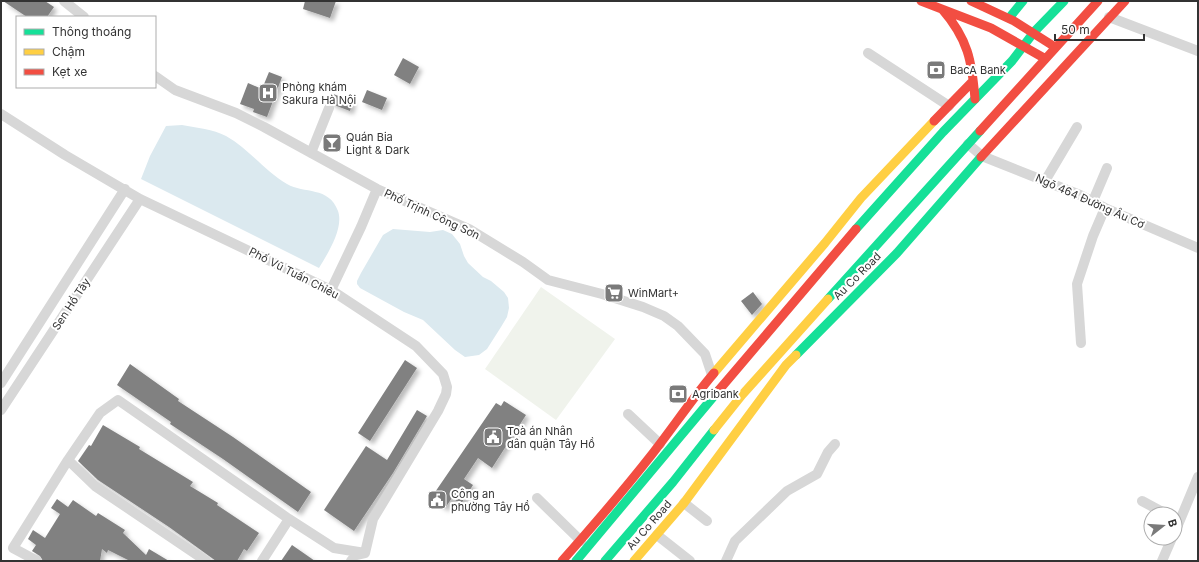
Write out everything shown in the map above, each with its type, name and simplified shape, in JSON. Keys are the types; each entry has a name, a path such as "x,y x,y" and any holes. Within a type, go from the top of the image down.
{"main road":[{"path":"921,1 991,28 1044,58"},
{"path":"971,1 1009,18 1034,32 1054,46"},
{"path":"1009,18 1023,1"},
{"name":"Au Co Road","path":"606,561 673,482 740,380 880,201 943,132 1012,61 1034,32 1064,1"},
{"name":"Au Co Road","path":"576,561 721,387 740,380 968,144 1054,46 1062,41 1098,1"},
{"name":"Au Co Road","path":"634,561 684,503 786,365 897,253 982,156 1125,1"},
{"path":"942,8 959,31 965,44 973,81 975,99"},
{"path":"562,561 581,542 660,444 692,399 825,243 861,198 973,81"}],"street":[{"path":"64,1 83,16"},
{"path":"1109,17 1198,52"},
{"path":"868,53 949,106"},
{"name":"Phố Trịnh Công Sơn","path":"156,77 175,90 236,113 264,127 377,189 469,229 523,262 548,280 643,306 664,316 678,326 705,354 712,375"},
{"path":"311,153 329,108"},
{"name":"Phố Vũ Tuấn Chiêu","path":"1,114 65,155 140,199 331,290 416,346 443,374 447,388 446,394 438,411 373,519 367,557"},
{"path":"1045,181 1077,127"},
{"name":"Ngõ 464 Đường Âu Cơ","path":"968,144 982,156 1092,201 1198,248"},
{"path":"1092,201 1108,168"},
{"name":"Sen Hồ Tây","path":"1,383 125,189"},
{"path":"331,290 377,189"},
{"name":"Sen Hồ Tây","path":"1,410 140,199"},
{"path":"1081,343 1077,284 1093,236 1105,208"},
{"path":"37,561 13,548 68,460 100,413 118,400 334,548 367,557"},
{"path":"628,414 660,444"},
{"path":"726,561 735,541 787,491 817,474 828,452 835,444"},
{"path":"68,460 95,486 206,561"},
{"path":"1183,508 1196,482"},
{"path":"537,498 581,542"},
{"path":"1142,501 1151,506"},
{"path":"684,503 707,522"},
{"path":"262,561 290,518"},
{"path":"657,535 690,561"},
{"path":"1162,561 1169,546"},
{"path":"351,561 356,555 367,557"}],"shaded area":[{"path":"182,125 210,130 226,136 242,147 271,173 287,184 322,194 334,203 338,211 339,225 334,240 319,268 141,179 150,156 166,126"},
{"path":"393,229 430,232 443,230 452,234 460,244 468,263 483,277 491,281 504,292 508,298 509,308 507,317 487,349 479,355 465,357 455,350 423,320 404,312 360,288 357,284 361,273 383,235"},
{"path":"541,287 615,339 556,420 485,369"}],"building":[{"path":"3,1 45,1 54,7 48,16 26,16"},
{"path":"305,1 336,1 330,18 303,9"},
{"path":"403,58 419,67 410,84 394,75"},
{"path":"269,72 282,77 267,117 253,112 254,109 240,104 248,83 262,89"},
{"path":"367,90 387,98 382,110 362,102"},
{"path":"331,93 353,102 350,111 334,105 332,102 328,102"},
{"path":"753,292 762,304 752,315 741,301"},
{"path":"405,360 417,368 370,441 358,433"},
{"path":"130,364 179,399 178,401 233,437 311,492 298,512 170,424 171,422 117,385"},
{"name":"Toà án Nhân dân quận Tây Hồ","path":"504,401 526,415 492,468 478,458 464,479 473,485 461,504 452,498 445,508 431,498 496,403 501,406"},
{"path":"417,410 427,416 393,473 354,531 324,510 366,446 387,460"},
{"path":"103,425 140,447 139,449 193,482 190,486 218,503 217,505 259,533 247,551 244,549 237,561 216,561 169,527 98,480 78,461 89,445 91,446"},
{"path":"57,499 68,507 73,500 96,516 98,513 125,530 123,533 146,555 149,549 169,561 130,561 108,550 107,553 102,549 100,561 43,561 40,556 32,551 36,545 28,539 33,530 45,538 60,514 51,508"},
{"path":"292,545 315,561 281,561"}],"traffic: fast":[{"path":"1009,18 1023,1"},
{"path":"856,229 943,132 1012,61 1034,32 1064,1"},
{"path":"828,299 980,131"},
{"path":"796,355 897,253 981,157"},
{"path":"576,561 719,390"},
{"path":"605,561 673,482 714,430"}],"traffic: slow":[{"path":"714,373 825,243 861,198 934,121"},
{"path":"714,430 742,395 828,299"},
{"path":"634,561 684,503 786,365 796,355"}],"traffic: jam":[{"path":"921,1 991,28 1044,58"},
{"path":"971,1 1014,21 1055,47"},
{"path":"980,131 1098,1"},
{"path":"981,157 1125,1"},
{"path":"942,9 958,30 967,51 972,73 975,99"},
{"path":"934,121 973,81"},
{"path":"719,390 856,229"},
{"path":"562,561 642,467 714,373"}],"place":[{"name":"BacA Bank","path":"936,70"},
{"name":"Phòng khám Sakura Hà Nội","path":"268,93"},
{"name":"Quán Bia Light & Dark","path":"332,143"},
{"name":"WinMart+","path":"614,293"},
{"name":"Agribank","path":"678,394"},
{"name":"Toà án Nhân dân quận Tây Hồ","path":"493,437"},
{"name":"Công an phường Tây Hồ","path":"437,500"}]}
